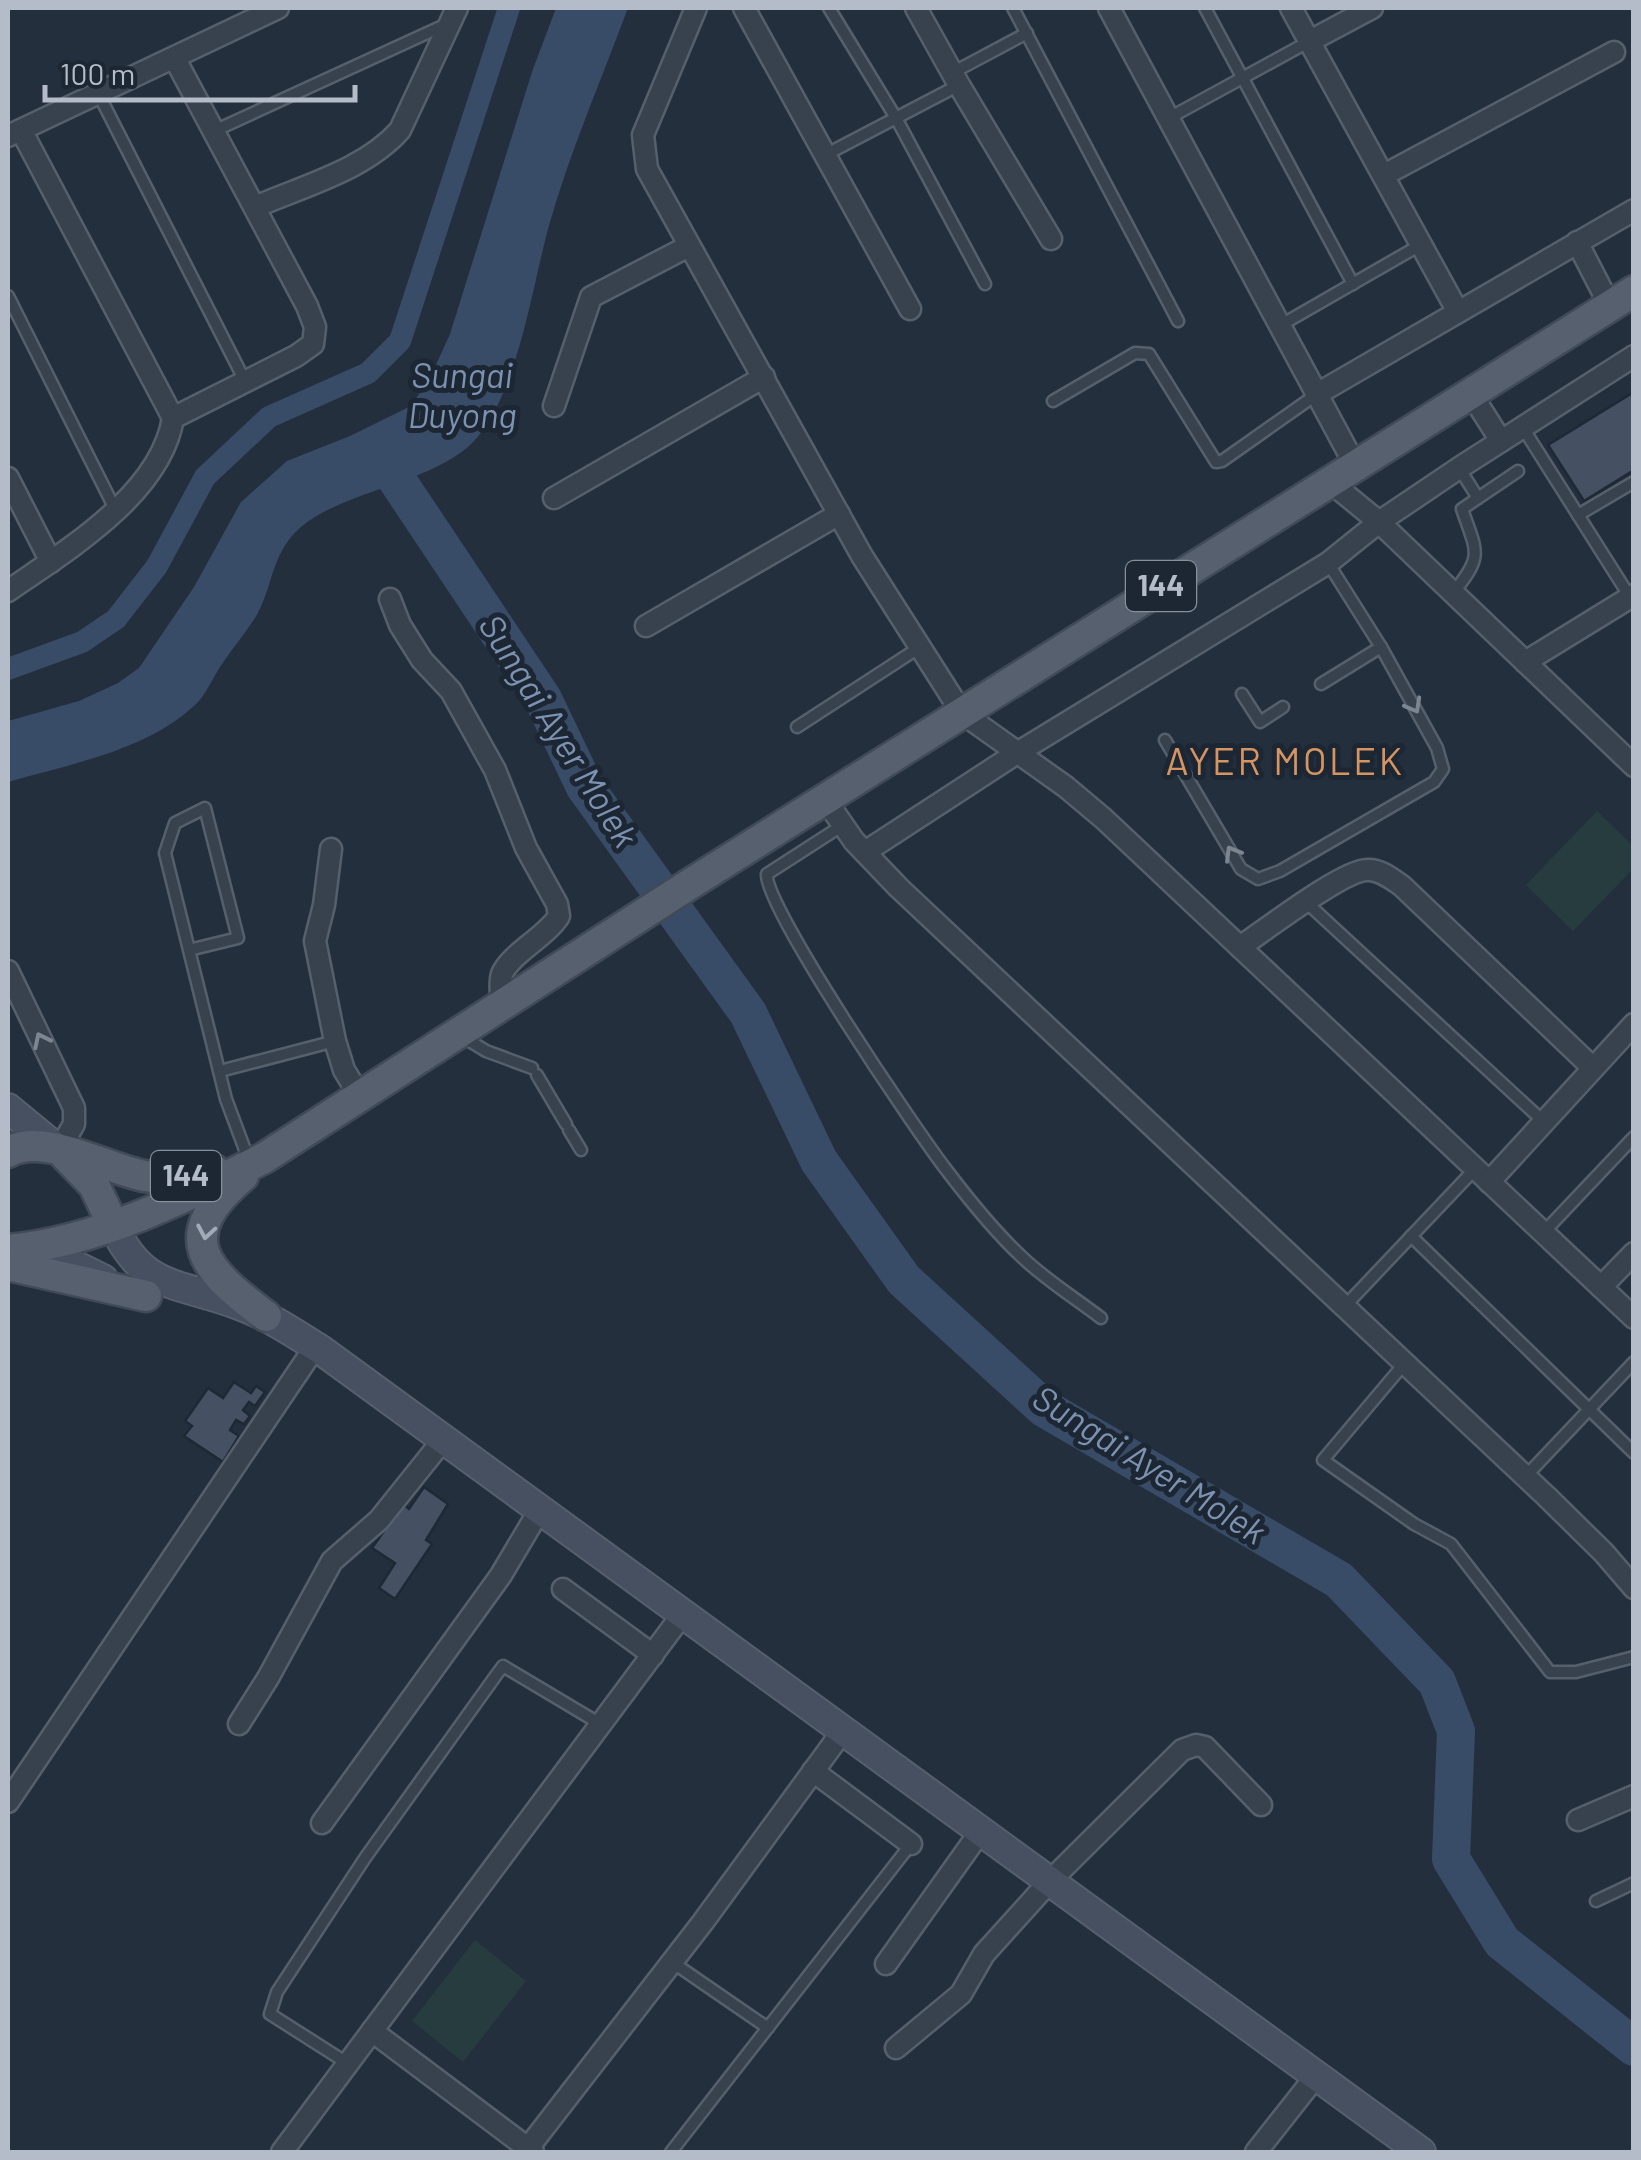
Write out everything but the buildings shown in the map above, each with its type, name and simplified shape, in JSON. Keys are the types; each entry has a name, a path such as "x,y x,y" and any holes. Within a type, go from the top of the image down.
{"main road":[{"name":"144","path":"23,1249 112,1225 212,1184 309,1130 825,798 1622,298"},
{"path":"8,1108 59,1150"},
{"name":"144","path":"8,1152 32,1145 148,1176 183,1177 256,1158"},
{"name":"144","path":"59,1150 94,1185 129,1256 141,1269 266,1316 308,1342"},
{"path":"256,1158 218,1202 206,1220 202,1236 204,1256 214,1274 266,1316"},
{"path":"8,1225 23,1249 146,1296"},
{"path":"8,1265 146,1296 308,1342 1421,2152"}],"street":[{"path":"696,8 643,135 647,170 839,514 962,712 1104,819 1634,1318"},
{"path":"744,8 910,309"},
{"path":"916,8 1052,239"},
{"path":"1108,8 1317,394 1342,472 1379,522 1632,762"},
{"path":"1291,8 1458,312"},
{"path":"1310,42 1372,8"},
{"path":"8,591 116,510 162,457 173,418 14,133 176,58 269,9"},
{"path":"254,207 368,158 388,144 400,130 453,15"},
{"path":"1384,176 1614,52"},
{"path":"173,418 296,356 312,344 315,327 176,58"},
{"path":"1317,394 1634,210"},
{"path":"1576,242 1622,298"},
{"path":"554,406 591,297 688,246"},
{"path":"865,852 1017,752 1328,562 1459,468 1634,356"},
{"path":"554,498 764,377"},
{"path":"1470,392 1501,441"},
{"path":"8,478 51,562"},
{"path":"646,626 839,514"},
{"path":"1525,662 1632,596"},
{"path":"390,600 400,625 422,660 451,691 486,754 526,848 557,904 559,916 551,928 501,975 502,1007"},
{"path":"825,798 865,852 899,888 1525,1476 1634,1588"},
{"path":"331,849 316,941 335,1041 344,1070 361,1098"},
{"path":"1240,947 1342,879 1366,869 1384,874 1402,886 1594,1068"},
{"path":"8,971 74,1108 74,1124 59,1150"},
{"path":"1482,1176 1544,1122 1634,1024"},
{"path":"1601,1287 1634,1253"},
{"path":"8,1802 308,1342"},
{"path":"239,1724 332,1560 379,1520 443,1440"},
{"path":"322,1822 491,1589 540,1511"},
{"path":"562,1590 653,1654"},
{"path":"282,2152 682,1615"},
{"path":"372,2031 528,2151 842,1732"},
{"path":"896,2048 961,1994 984,1954 1049,1882 1182,1750 1196,1745 1205,1747 1261,1805"},
{"path":"814,1771 911,1844"},
{"path":"1578,1820 1634,1796"},
{"path":"886,1964 980,1832"},
{"path":"1256,2152 1316,2076"}],"lane":[{"path":"830,8 896,118 985,284"},
{"path":"1013,8 1178,321"},
{"path":"1205,8 1353,284"},
{"path":"213,131 453,15"},
{"path":"825,155 896,118 1027,33"},
{"path":"1168,118 1310,42"},
{"path":"98,93 245,381"},
{"path":"1281,326 1422,244"},
{"path":"8,296 116,510"},
{"path":"1052,400 1135,353 1149,354 1216,462 1317,394"},
{"path":"1523,428 1632,596"},
{"path":"1459,468 1478,498"},
{"path":"1452,594 1474,568 1476,550 1462,509 1518,471"},
{"path":"1578,515 1634,482"},
{"path":"1165,740 1242,869 1258,878 1280,871 1434,782 1443,769 1437,748 1328,562"},
{"path":"797,727 920,647"},
{"path":"1321,684 1381,647"},
{"path":"1242,694 1260,722 1283,707"},
{"path":"189,950 238,938 205,808 175,824 165,853 189,950 220,1071 226,1099 256,1158"},
{"path":"844,825 774,867 767,874 768,887 807,960 948,1172 1022,1258 1101,1318"},
{"path":"1307,902 1544,1122"},
{"path":"459,1035 534,1072 581,1150"},
{"path":"220,1071 335,1041"},
{"path":"1543,1233 1634,1138"},
{"path":"1344,1308 1411,1236 1482,1176"},
{"path":"1411,1236 1634,1453"},
{"path":"1525,1476 1634,1362"},
{"path":"1404,1364 1323,1460 1414,1524 1452,1544 1550,1672 1576,1672 1634,1658"},
{"path":"348,2064 270,2014 276,1992 364,1858 496,1674 503,1666 602,1725"},
{"path":"671,2152 911,1844"},
{"path":"1596,1901 1634,1883"},
{"path":"671,1962 768,2028"}],"green space":[{"path":"1597,811 1633,846 1633,869 1573,931 1526,885"},
{"path":"475,1940 526,1981 463,2062 412,2021"}],"water":[{"name":"Sungai Duyong","path":"556,8 628,8 558,195 511,373 485,428 448,461 347,501 303,525 282,550 255,618 202,697 175,721 131,745 8,782 8,721 79,701 118,683 139,668 194,587 241,502 287,461 411,406 431,376 450,334 532,72"}],"waterway":[{"path":"8,669 82,642 116,619 157,566 205,477 269,417 368,373 400,341 509,8"},
{"name":"Sungai Ayer Molek","path":"379,453 543,699 585,787 748,1013 819,1161 904,1280 1044,1408 1339,1580 1437,1682 1456,1731 1451,1859 1502,1942 1634,2047"}],"district":[{"name":"AYER MOLEK","path":"1285,762"}]}
